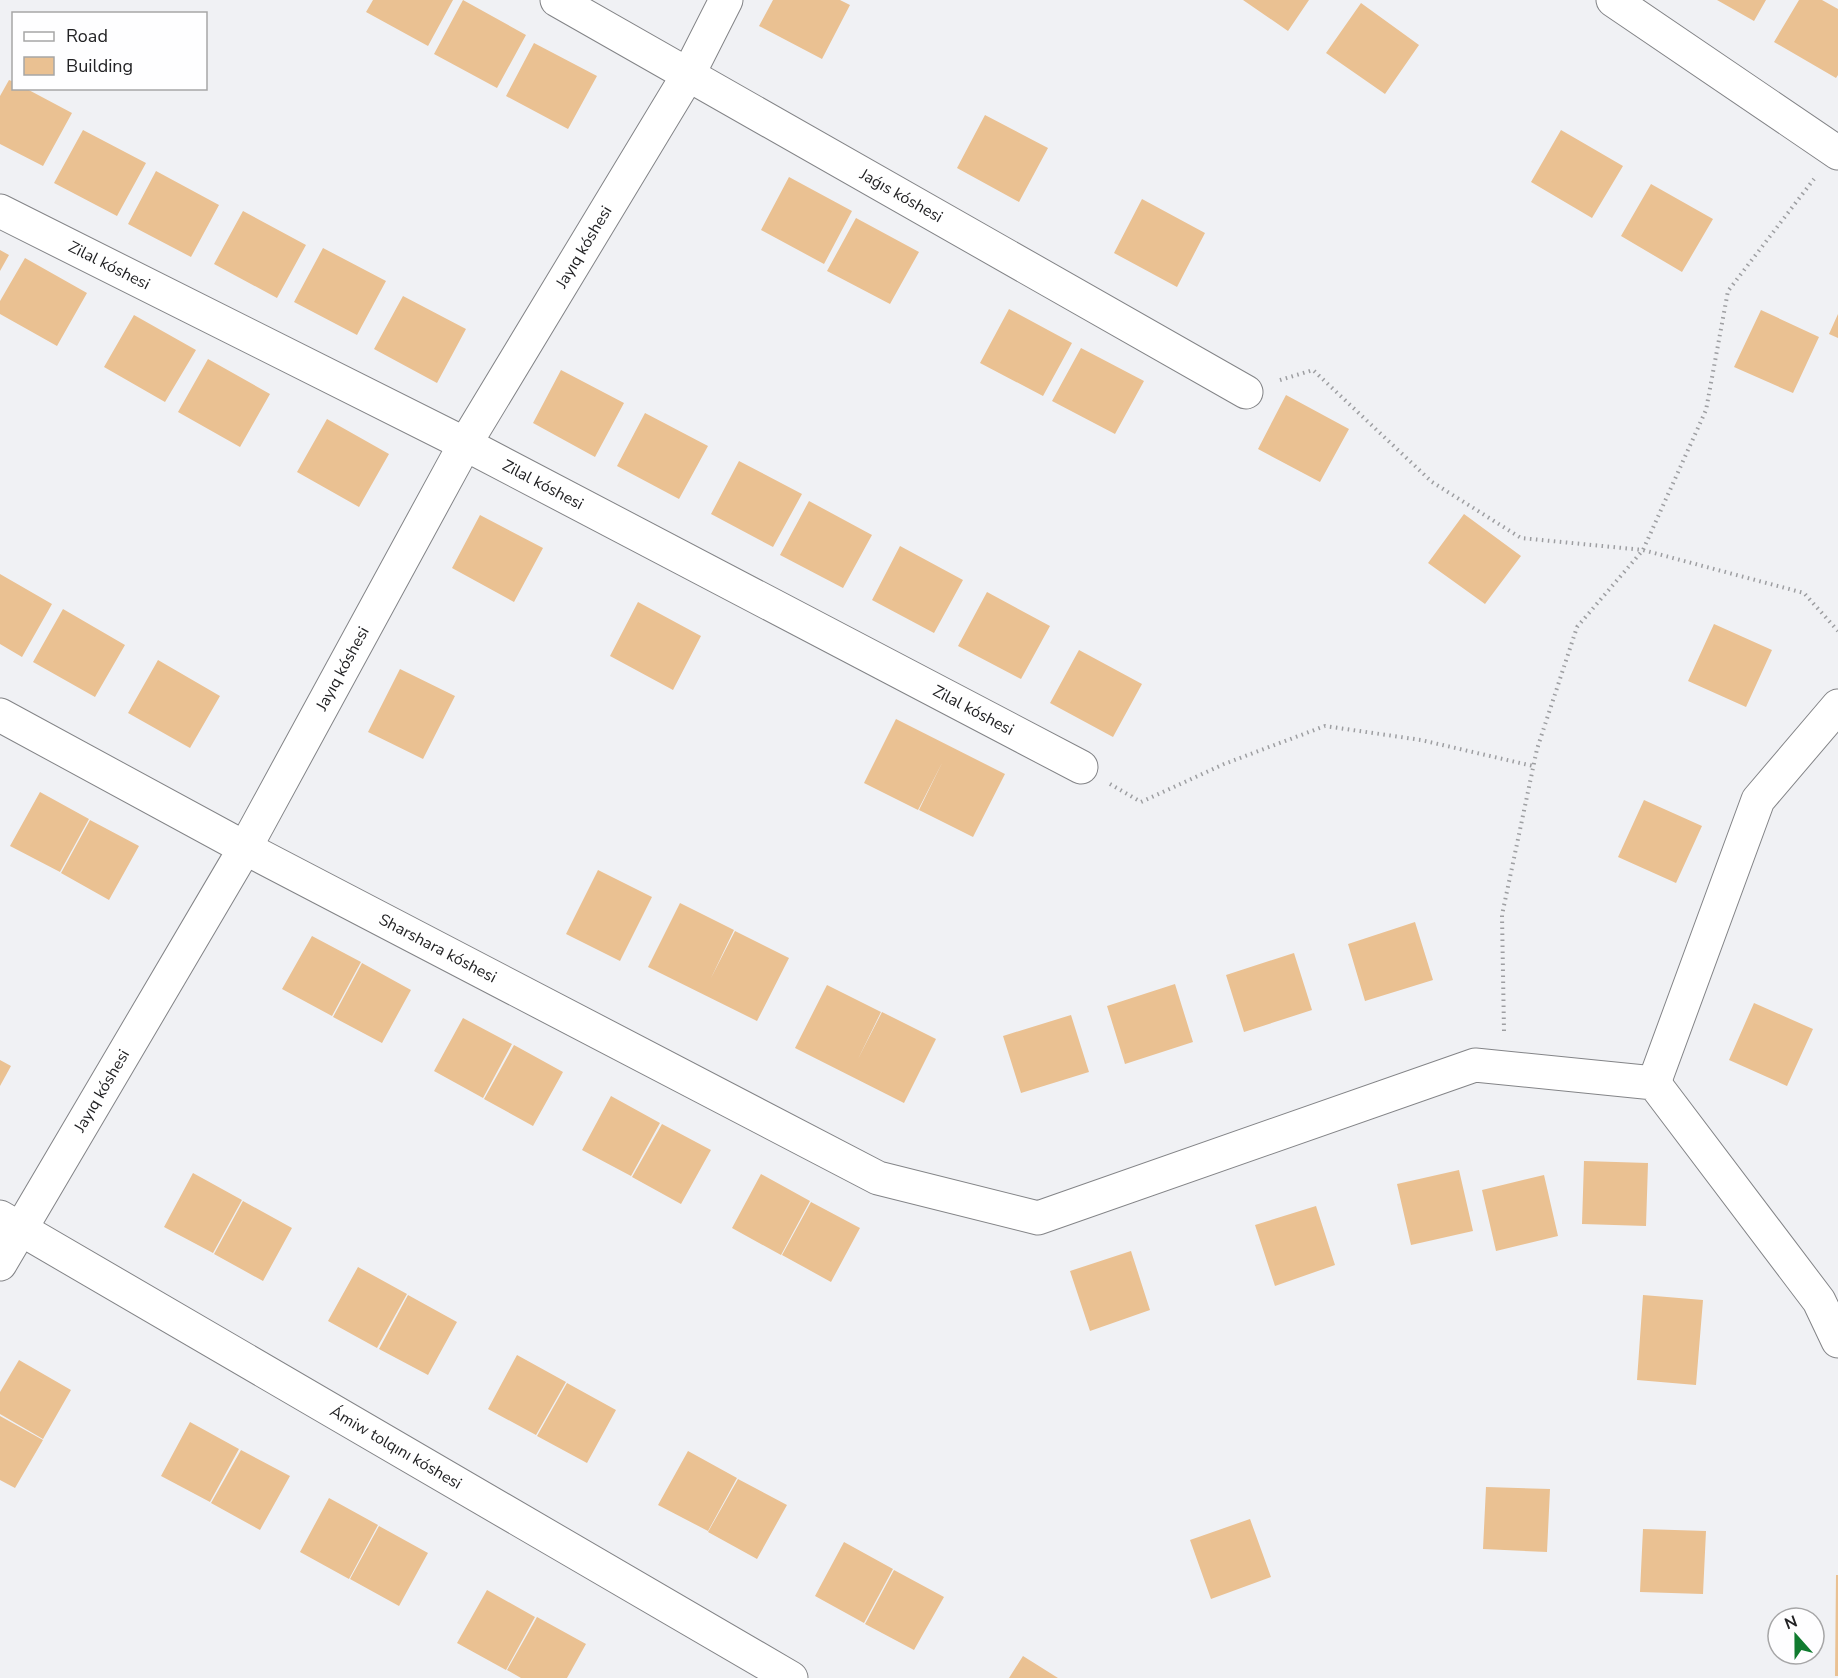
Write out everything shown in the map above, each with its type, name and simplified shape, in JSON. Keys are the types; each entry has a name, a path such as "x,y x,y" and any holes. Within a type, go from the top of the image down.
{"street":[{"name":"Jaǵıs kóshesi","path":"557,0 1246,392"},
{"name":"Jayıq kóshesi","path":"0,1264 10,1223 245,848 465,444 688,75 726,0"},
{"path":"1613,0 1837,152"},
{"name":"Zilal kóshesi","path":"0,211 465,444 1081,767"},
{"path":"1838,706 1758,800 1654,1083 1828,1302 1838,1341"},
{"name":"Sharshara kóshesi","path":"0,715 245,848 878,1178 1038,1218 1475,1065 1654,1083"},
{"name":"Ámiw tolqını kóshesi","path":"10,1223 791,1678"}],"path":[{"path":"1504,1068 1502,915 1537,749 1577,627 1643,550 1706,410 1728,291 1837,152"},
{"path":"1246,392 1313,369 1432,482 1521,538 1643,550 1804,593 1838,631"},
{"path":"1081,767 1141,802 1224,764 1324,726 1421,740 1533,766"}],"building":[{"path":"373,0 453,0 428,46 366,12"},
{"path":"463,0 526,35 497,88 434,54"},
{"path":"773,0 840,0 850,5 822,59 759,26"},
{"path":"1243,0 1309,0 1288,31"},
{"path":"1717,0 1766,0 1754,21"},
{"path":"1799,0 1822,0 1838,9 1838,75 1836,78 1774,42"},
{"path":"1361,3 1419,45 1385,94 1326,53"},
{"path":"534,43 597,76 568,129 506,96"},
{"path":"9,80 12,81 12,90 29,90 72,113 43,166 0,144 0,96"},
{"path":"985,115 1048,148 1019,202 957,168"},
{"path":"83,130 146,163 117,216 54,183"},
{"path":"1561,130 1623,166 1592,218 1531,182"},
{"path":"156,171 219,205 191,257 128,224"},
{"path":"789,177 852,211 824,264 761,230"},
{"path":"1651,184 1713,219 1682,272 1621,236"},
{"path":"1142,199 1205,233 1177,287 1114,253"},
{"path":"243,211 306,245 277,298 214,264"},
{"path":"856,218 919,252 890,304 827,271"},
{"path":"323,248 386,281 357,335 294,302"},
{"path":"0,250 9,255 0,271"},
{"path":"25,258 87,293 57,346 0,314 0,301"},
{"path":"403,296 466,329 437,383 374,349"},
{"path":"1009,309 1072,343 1043,396 980,363"},
{"path":"1761,310 1819,337 1793,393 1734,367"},
{"path":"1838,314 1838,338 1829,334"},
{"path":"134,315 196,350 165,402 104,367"},
{"path":"1081,348 1144,381 1115,434 1052,401"},
{"path":"208,359 270,394 240,447 178,412"},
{"path":"561,370 624,403 595,457 533,423"},
{"path":"1286,395 1349,429 1320,482 1258,449"},
{"path":"645,413 708,446 679,499 617,466"},
{"path":"327,419 389,454 359,507 297,472"},
{"path":"739,461 802,494 773,547 711,514"},
{"path":"809,501 872,535 843,588 780,555"},
{"path":"1464,514 1521,556 1485,604 1428,563"},
{"path":"480,515 543,548 514,602 452,568"},
{"path":"900,546 963,580 934,633 872,600"},
{"path":"0,574 52,604 22,657 0,644"},
{"path":"987,592 1050,626 1021,679 958,646"},
{"path":"638,602 701,636 673,690 610,656"},
{"path":"63,609 125,645 95,697 33,662"},
{"path":"1714,624 1772,650 1746,707 1688,681"},
{"path":"1079,650 1142,684 1113,737 1050,703"},
{"path":"158,660 220,696 190,748 128,713"},
{"path":"400,669 455,696 423,759 368,732"},
{"path":"896,719 1005,774 973,837 919,810 942,763 918,810 864,783"},
{"path":"40,792 89,819 60,872 10,846"},
{"path":"1644,800 1702,826 1676,883 1618,857"},
{"path":"90,820 139,846 109,900 61,873"},
{"path":"598,870 652,897 620,961 566,934"},
{"path":"680,903 734,930 711,978 735,931 789,958 757,1021 648,967"},
{"path":"1415,922 1433,980 1365,1001 1348,944"},
{"path":"312,936 361,962 332,1016 282,989"},
{"path":"1294,953 1312,1010 1244,1032 1226,975"},
{"path":"362,963 411,990 382,1043 333,1017"},
{"path":"1175,984 1193,1042 1125,1064 1107,1006"},
{"path":"827,985 881,1012 858,1059 882,1012 936,1039 904,1103 795,1048"},
{"path":"1754,1003 1813,1029 1787,1086 1729,1060"},
{"path":"1071,1015 1089,1072 1021,1093 1003,1036"},
{"path":"463,1018 512,1044 483,1098 434,1071"},
{"path":"514,1045 563,1072 533,1126 484,1099"},
{"path":"0,1060 11,1066 0,1086"},
{"path":"611,1096 660,1123 631,1176 582,1150"},
{"path":"662,1124 711,1150 681,1204 632,1177"},
{"path":"1584,1161 1648,1163 1646,1226 1582,1224"},
{"path":"1459,1170 1473,1231 1411,1245 1397,1184"},
{"path":"193,1173 242,1200 213,1253 164,1227"},
{"path":"761,1174 810,1201 781,1255 732,1228"},
{"path":"1544,1175 1558,1236 1496,1251 1482,1190"},
{"path":"243,1201 292,1228 263,1281 214,1254"},
{"path":"811,1202 860,1228 831,1282 782,1255"},
{"path":"1316,1206 1335,1265 1275,1286 1255,1225"},
{"path":"1131,1251 1150,1310 1090,1331 1070,1271"},
{"path":"358,1267 407,1294 377,1348 328,1321"},
{"path":"408,1295 457,1322 428,1375 379,1349"},
{"path":"1643,1295 1703,1300 1696,1385 1637,1380"},
{"path":"517,1355 566,1382 536,1435 488,1409"},
{"path":"19,1360 71,1390 43,1439 0,1414 0,1392"},
{"path":"567,1383 616,1410 587,1463 537,1436"},
{"path":"0,1416 43,1440 15,1488 0,1480"},
{"path":"190,1422 239,1449 210,1502 161,1476"},
{"path":"241,1450 290,1476 260,1530 211,1503"},
{"path":"688,1451 737,1478 708,1531 658,1505"},
{"path":"738,1479 787,1505 757,1559 708,1532"},
{"path":"1486,1487 1550,1489 1547,1552 1483,1549"},
{"path":"329,1498 378,1525 349,1579 300,1552"},
{"path":"1250,1519 1271,1577 1211,1599 1190,1540"},
{"path":"379,1526 428,1553 399,1606 350,1579"},
{"path":"1643,1529 1706,1531 1703,1594 1640,1592"},
{"path":"844,1542 893,1569 864,1623 815,1596"},
{"path":"894,1570 944,1597 914,1650 865,1624"},
{"path":"1836,1575 1838,1575 1838,1676 1835,1676"},
{"path":"487,1590 535,1617 506,1670 457,1643"},
{"path":"537,1617 586,1644 567,1678 521,1678 507,1670"},
{"path":"1023,1656 1058,1678 1009,1678"}]}
